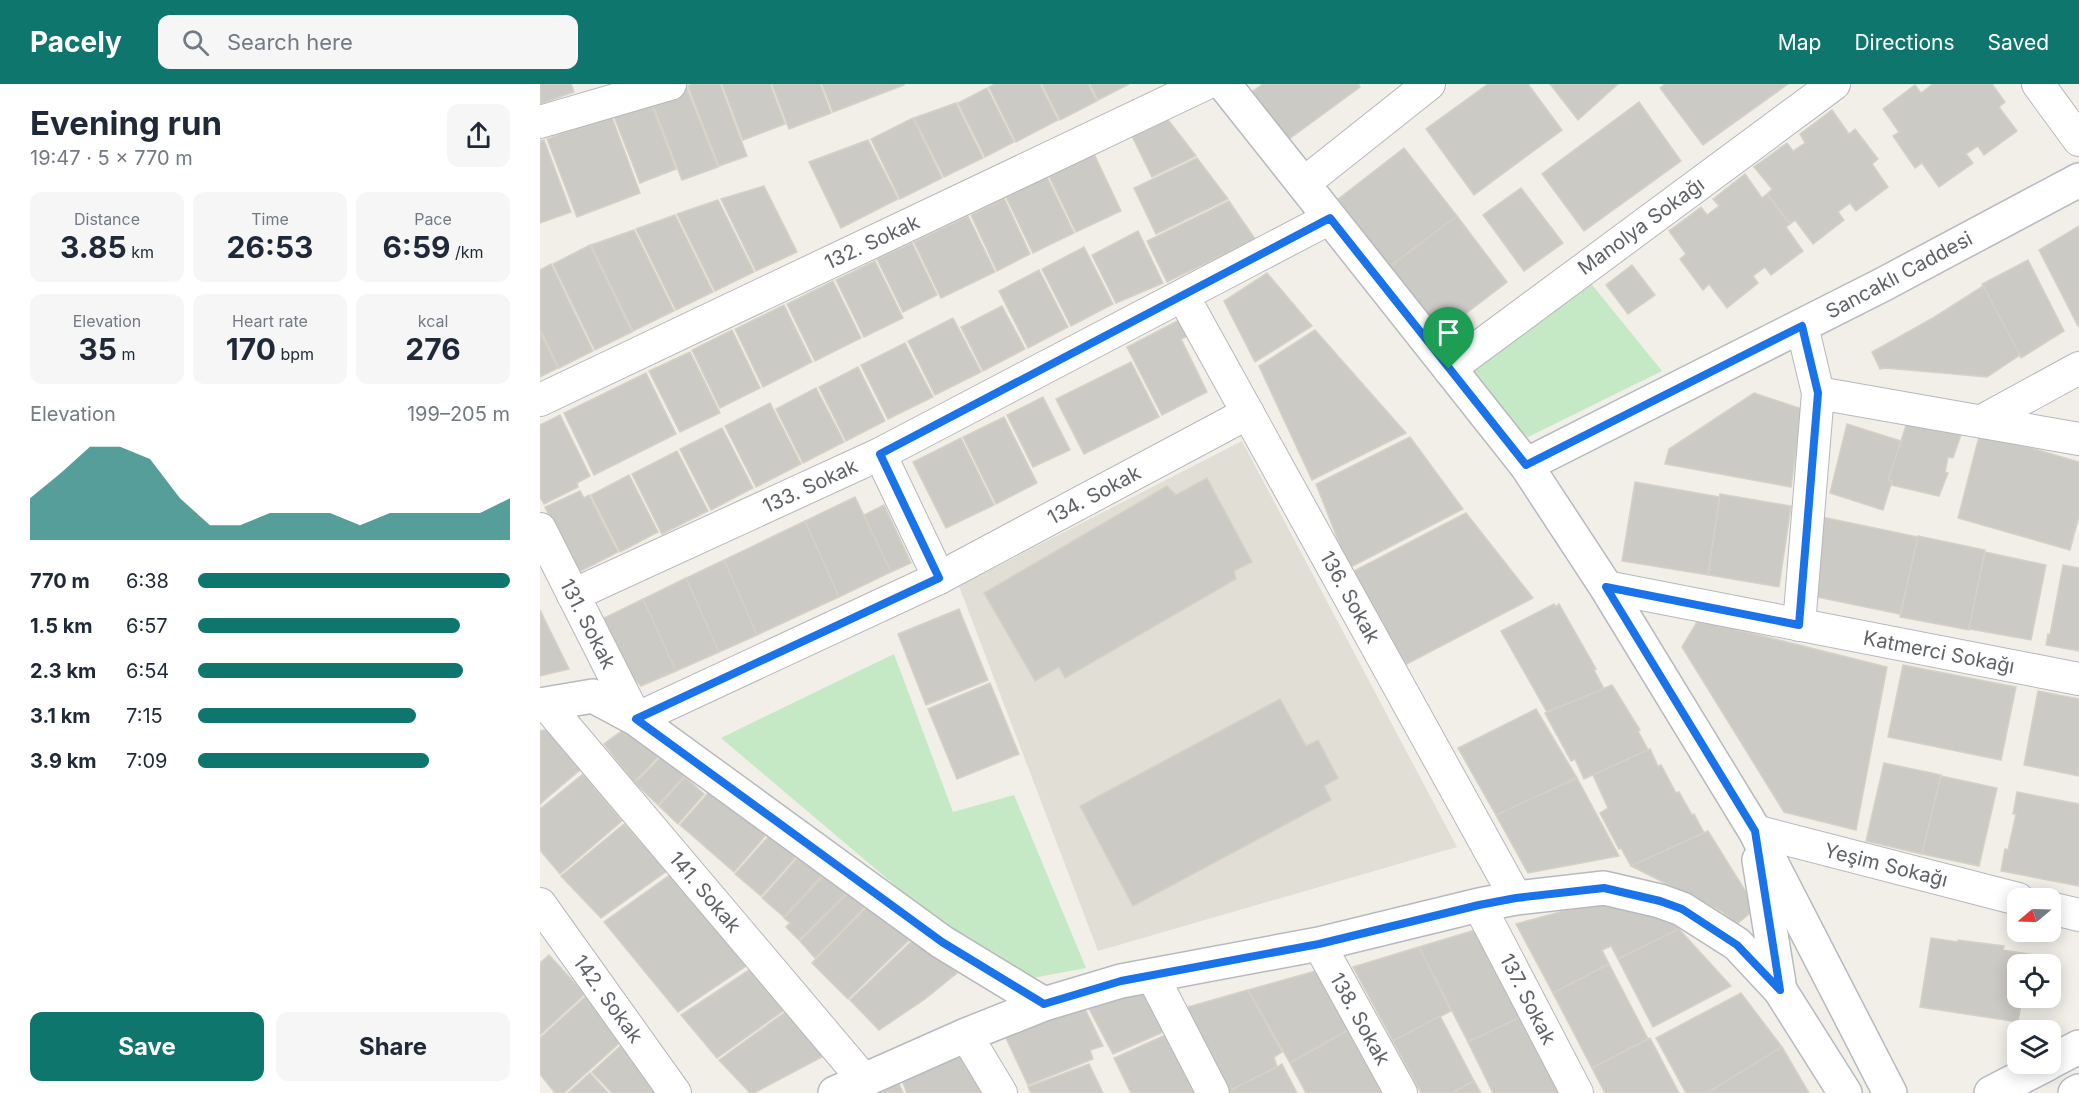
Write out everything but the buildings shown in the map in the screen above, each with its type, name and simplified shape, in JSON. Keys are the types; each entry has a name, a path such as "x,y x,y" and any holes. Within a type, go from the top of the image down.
{"street":[{"path":"540,122 590,95 670,84"},
{"name":"132. Sokak","path":"540,400 1205,84"},
{"path":"1224,84 1526,465 1606,587 1755,831 1890,1093"},
{"path":"1303,184 1429,84"},
{"name":"Manolya Sokağı","path":"1449,369 1834,84"},
{"path":"2038,84 2079,140"},
{"name":"Sancaklı Caddesi","path":"1526,465 1882,285 2079,180"},
{"name":"133. Sokak","path":"573,595 880,454 1330,218"},
{"name":"136. Sokak","path":"1183,296 1516,898"},
{"path":"1799,625 1818,393 1802,326"},
{"path":"1982,421 2079,368"},
{"path":"1818,393 2079,439"},
{"name":"134. Sokak","path":"636,719 939,578 1248,413"},
{"path":"880,454 939,578"},
{"name":"131. Sokak","path":"540,529 636,719"},
{"name":"Katmerci Sokağı","path":"1606,587 2079,679"},
{"path":"543,705 593,696 636,719 942,942 1044,1004"},
{"name":"141. Sokak","path":"543,705 849,1087"},
{"path":"1755,831 1780,990"},
{"name":"Yeşim Sokağı","path":"1755,831 2007,896"},
{"path":"849,1087 966,1035 1044,1004 1121,981 1319,944 1479,905 1516,898 1604,888 1660,901 1682,909 1737,945 1780,990 1845,1093"},
{"name":"142. Sokak","path":"540,904 675,1093"},
{"name":"137. Sokak","path":"1479,905 1577,1093"},
{"path":"2061,911 2079,915"},
{"name":"138. Sokak","path":"1319,944 1401,1093"},
{"path":"1152,975 1213,1093"},
{"path":"966,1035 1001,1093"},
{"path":"2061,1057 2079,1047"},
{"path":"1991,1093 2028,1074"},
{"path":"2075,1093 2079,1091"}],"shaded area":[{"path":"1242,441 1457,847 1098,951 959,586"}],"green space":[{"path":"1589,281 1662,371 1524,439 1466,370"},
{"path":"894,654 953,812 1014,795 1086,968 1027,979 917,904 721,738"}],"route":[{"path":"1330,218 1449,369 1526,465 1802,326 1818,393 1799,625 1606,587 1755,831 1780,990 1737,945 1682,909 1660,901 1604,888 1516,898 1479,905 1319,944 1121,981 1044,1004 942,942 636,719 939,578 880,454 1330,218"}]}
